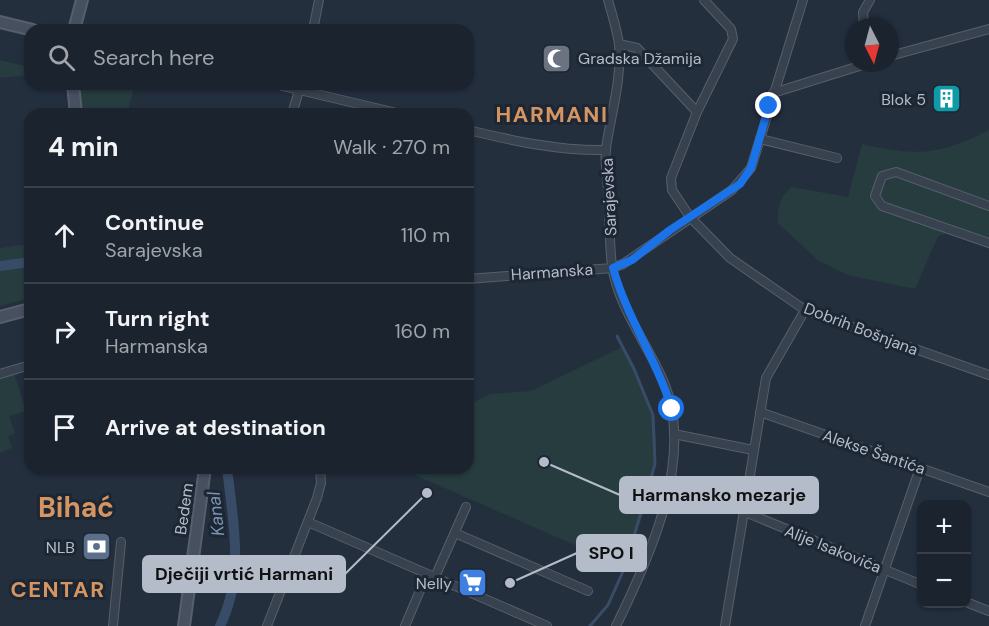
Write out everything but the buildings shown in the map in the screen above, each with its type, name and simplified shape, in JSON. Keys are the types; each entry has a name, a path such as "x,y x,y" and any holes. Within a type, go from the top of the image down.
{"main road":[{"path":"76,24 82,0"},
{"path":"0,22 24,28"},
{"path":"74,90 75,108"},
{"path":"0,317 24,311"},
{"name":"Bedem","path":"184,626 204,474"}],"street":[{"path":"314,24 319,0"},
{"name":"Sarajevska","path":"608,0 619,44 617,95 606,150 613,268 633,322 663,380 672,409 675,434 669,483 657,529 636,585 616,626"},
{"path":"619,44 637,48 697,112 733,39 731,29 704,0"},
{"name":"Harmanska","path":"474,279 613,268 632,260 740,184 751,168 803,0"},
{"path":"863,18 863,12 870,0"},
{"path":"899,54 989,29"},
{"path":"773,93 845,70"},
{"path":"294,108 300,90"},
{"path":"312,90 379,108"},
{"name":"Dobrih Bošnjana","path":"697,112 670,182 690,217 730,258 805,310 989,375"},
{"path":"474,131 534,145 606,150"},
{"path":"760,139 837,158"},
{"path":"989,206 896,172 882,176 875,196 882,206 989,243"},
{"path":"727,625 766,378 805,310"},
{"path":"0,374 24,367"},
{"name":"Alekse Šantića","path":"760,412 989,492"},
{"path":"675,434 753,450"},
{"path":"865,626 920,468"},
{"path":"267,626 308,522 321,483 320,474"},
{"path":"405,626 455,533 466,507"},
{"name":"Alije Isakovića","path":"744,512 917,583"},
{"path":"308,522 547,626"},
{"path":"455,533 588,591"},
{"path":"113,626 121,542"},
{"path":"971,604 989,611"}],"green space":[{"path":"0,60 24,66 24,75 0,78"},
{"path":"74,90 133,90 129,108 75,108"},
{"path":"989,130 989,249 955,231 938,236 915,289 848,275 819,261 778,223 780,204 791,187 848,197 862,144 897,151 927,151 955,145"},
{"path":"24,245 24,300 0,306 0,248"},
{"path":"622,347 649,405 656,433 656,453 650,492 625,567 413,474 474,474 474,402 490,394 531,391"},
{"path":"13,370 24,412 9,416 15,434 8,436 12,448 0,453 0,374"}],"waterway":[{"name":"Kanal","path":"0,266 24,263"},
{"path":"590,626 608,605 625,567 655,464 653,415 617,336"},
{"name":"Kanal","path":"220,626 228,607 235,568 234,528 228,474"}],"place":[{"name":"Gradska Džamija","path":"557,58"},
{"name":"Blok 5","path":"947,99"},
{"name":"Harmansko mezarje","path":"544,462"},
{"name":"Dječiji vrtić Harmani","path":"427,493"},
{"name":"NLB","path":"96,547"},
{"name":"Nelly","path":"473,583"},
{"name":"SPO I","path":"510,583"}],"district":[{"name":"HARMANI","path":"552,114"},
{"name":"Bihać","path":"76,507"},
{"name":"CENTAR","path":"58,589"}],"route":[{"path":"672,409 663,380 619,290 613,268 632,260 670,230 740,184 751,168 769,106"}]}
